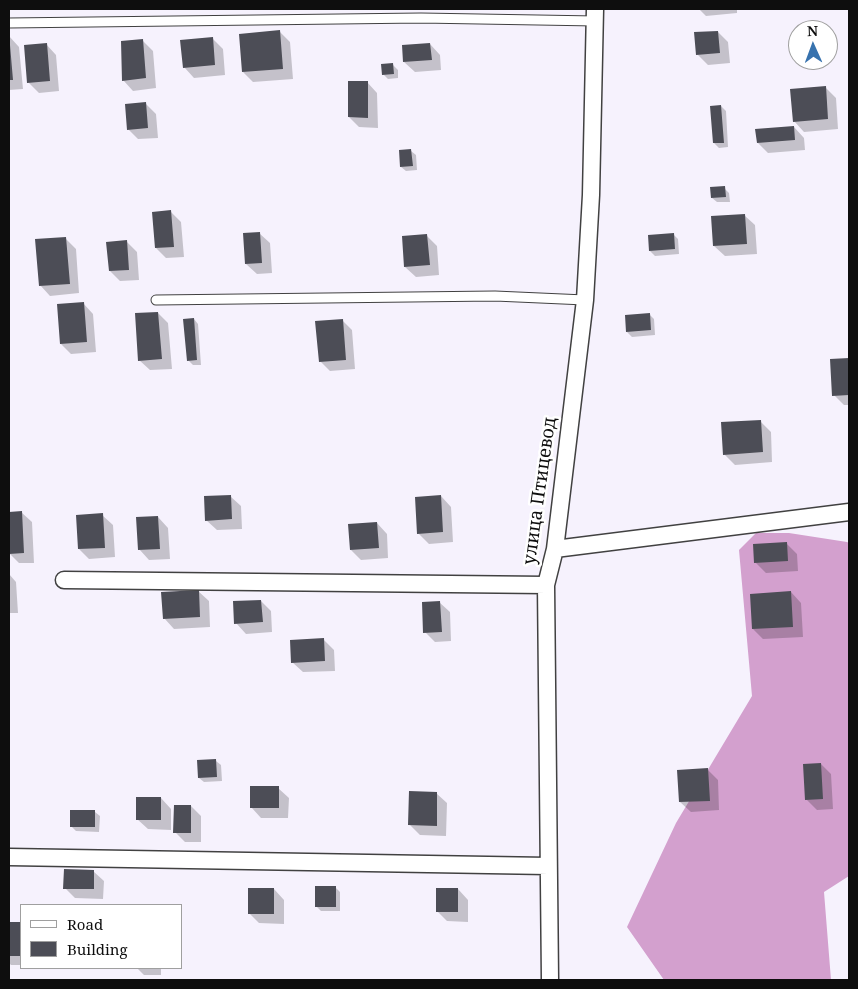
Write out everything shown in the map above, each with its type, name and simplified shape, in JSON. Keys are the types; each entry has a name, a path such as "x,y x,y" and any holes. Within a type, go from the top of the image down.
{"street":[{"name":"улица Птицевод","path":"550,980 546,585 555,549 585,300 591,195 595,15"},
{"path":"555,549 849,512"},
{"path":"64,580 546,585"},
{"path":"9,857 548,866"}],"lane":[{"path":"9,24 595,15"},
{"path":"156,300 495,296 585,300"}],"shaded area":[{"path":"756,533 789,533 849,543 849,876 824,892 831,980 664,980 627,927 676,823 752,696 739,550"}],"building":[{"path":"280,30 283,69 242,72 239,34"},
{"path":"718,31 720,53 696,55 694,32"},
{"path":"213,37 215,65 183,68 180,40"},
{"path":"143,39 146,78 122,81 121,41"},
{"path":"47,43 50,81 27,83 24,45"},
{"path":"430,43 432,60 403,62 402,45"},
{"path":"10,45 13,80 9,80"},
{"path":"393,63 394,74 382,75 381,64"},
{"path":"348,81 368,81 368,118 348,117"},
{"path":"826,86 828,119 793,122 790,89"},
{"path":"146,102 148,128 127,130 125,104"},
{"path":"721,105 724,143 713,143 710,106"},
{"path":"794,126 795,140 757,143 755,129"},
{"path":"411,149 413,166 400,167 399,150"},
{"path":"725,186 726,197 711,198 710,187"},
{"path":"171,210 174,247 155,248 152,212"},
{"path":"745,214 747,244 713,246 711,216"},
{"path":"260,232 262,263 245,264 243,233"},
{"path":"674,233 675,249 649,251 648,235"},
{"path":"427,234 430,265 404,267 402,236"},
{"path":"66,237 70,284 39,286 35,239"},
{"path":"127,240 129,270 109,271 106,242"},
{"path":"84,302 87,342 60,344 57,304"},
{"path":"158,312 162,359 138,361 135,313"},
{"path":"650,313 651,330 626,332 625,315"},
{"path":"194,318 197,360 187,361 183,319"},
{"path":"343,319 346,360 319,362 315,321"},
{"path":"849,358 849,395 832,396 830,359"},
{"path":"761,420 763,452 723,455 721,422"},
{"path":"231,495 232,519 205,521 204,496"},
{"path":"441,495 443,532 417,534 415,497"},
{"path":"22,511 24,553 9,554 9,512"},
{"path":"103,513 105,548 78,549 76,515"},
{"path":"158,516 160,549 138,550 136,517"},
{"path":"377,522 379,548 350,550 348,524"},
{"path":"787,542 788,561 754,563 753,544"},
{"path":"199,590 200,617 163,619 161,592"},
{"path":"791,591 793,627 752,629 750,594"},
{"path":"261,600 263,622 234,624 233,601"},
{"path":"440,601 442,632 423,633 422,602"},
{"path":"324,638 325,661 291,663 290,640"},
{"path":"216,759 217,777 198,778 197,760"},
{"path":"821,763 823,799 805,800 803,764"},
{"path":"708,768 710,801 679,802 677,770"},
{"path":"250,786 279,786 279,808 250,808"},
{"path":"409,791 437,792 437,826 408,825"},
{"path":"136,797 161,797 161,820 136,820"},
{"path":"174,805 191,805 191,833 173,833"},
{"path":"70,810 95,810 95,827 70,827"},
{"path":"64,869 94,870 94,889 63,889"},
{"path":"315,886 336,886 336,907 315,907"},
{"path":"248,888 274,888 274,914 248,914"},
{"path":"436,888 458,888 458,912 436,912"},
{"path":"9,922 20,922 20,956 9,956"}]}
